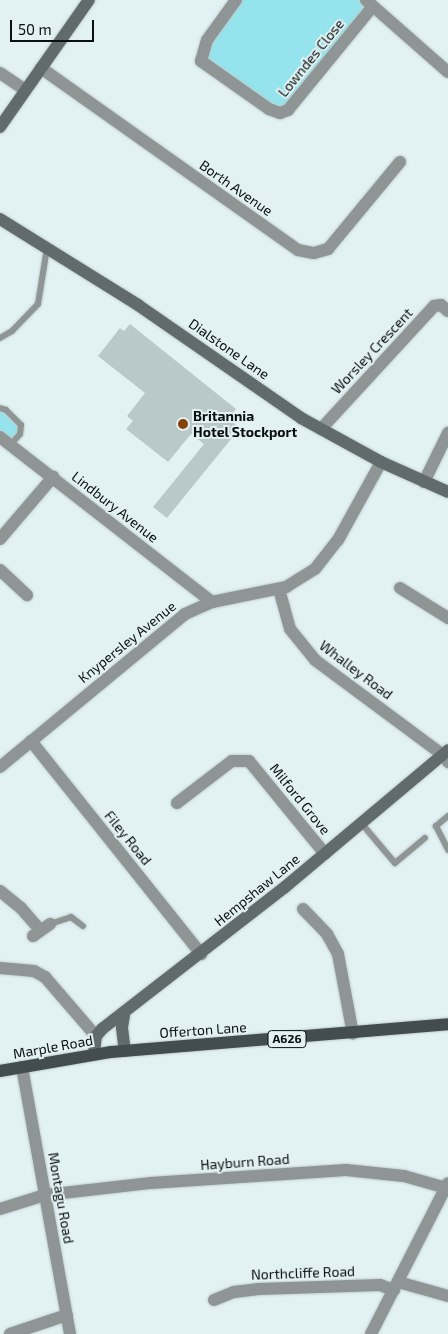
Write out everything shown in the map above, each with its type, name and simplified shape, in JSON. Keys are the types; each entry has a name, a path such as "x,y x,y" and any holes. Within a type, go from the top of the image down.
{"main road":[{"name":"Offerton Lane","path":"110,1052 353,1034 448,1024"},
{"name":"Marple Road","path":"0,1072 110,1052"}],"street":[{"path":"0,127 89,0"},
{"name":"Lowndes Close","path":"236,0 207,40 201,61 269,109 280,113 288,110 369,3"},
{"path":"369,3 448,72"},
{"name":"Borth Avenue","path":"40,68 298,250 314,253 328,249 400,162"},
{"path":"0,73 25,90"},
{"name":"Dialstone Lane","path":"0,219 47,248 320,429 381,462 448,492"},
{"name":"Worsley Crescent","path":"320,429 434,306 441,305 448,311"},
{"path":"424,482 448,433"},
{"name":"Lindbury Avenue","path":"5,441 212,602"},
{"name":"Knypersley Avenue","path":"0,767 170,624 194,608 212,602 279,589 302,578 329,555 381,462"},
{"path":"0,539 53,477"},
{"path":"0,570 27,595"},
{"path":"400,588 448,618"},
{"name":"Whalley Road","path":"279,589 290,629 315,660 446,756"},
{"name":"Filey Road","path":"31,741 201,954"},
{"name":"Hempshaw Lane","path":"96,1036 114,1019 124,1014 201,954 446,756"},
{"name":"Milford Grove","path":"177,803 232,761 249,761 325,854"},
{"path":"0,892 21,908 41,930"},
{"path":"303,909 327,934 338,954 353,1034"},
{"path":"0,968 34,971 45,977 96,1036 94,1054"},
{"path":"124,1014 122,1028 125,1051"},
{"name":"Montagu Road","path":"22,1067 70,1334"},
{"name":"Hayburn Road","path":"0,1208 45,1196 151,1183 346,1170 404,1176 447,1185"},
{"path":"371,1334 447,1185"},
{"name":"Northcliffe Road","path":"214,1300 234,1292 259,1289 380,1286 396,1286 448,1296"},
{"path":"10,1334 67,1315"}],"lane":[{"path":"0,338 12,331 38,304 47,248"},
{"path":"0,408 6,410 21,425 20,434 5,441"},
{"path":"448,816 436,826 448,850"},
{"path":"362,824 395,863 425,838"},
{"path":"41,930 71,917 83,926"}],"shaded area":[{"path":"236,0 366,0 373,6 280,113 201,61"},
{"path":"0,409 21,429 10,443 0,435"}],"building":[{"name":"Britannia Hotel Stockport","path":"130,324 236,409 228,419 240,428 167,518 153,507 204,444 191,434 168,462 126,429 133,421 127,416 145,393 98,356 120,328 124,331"}],"place":[{"name":"Britannia Hotel Stockport","path":"183,424"}]}
